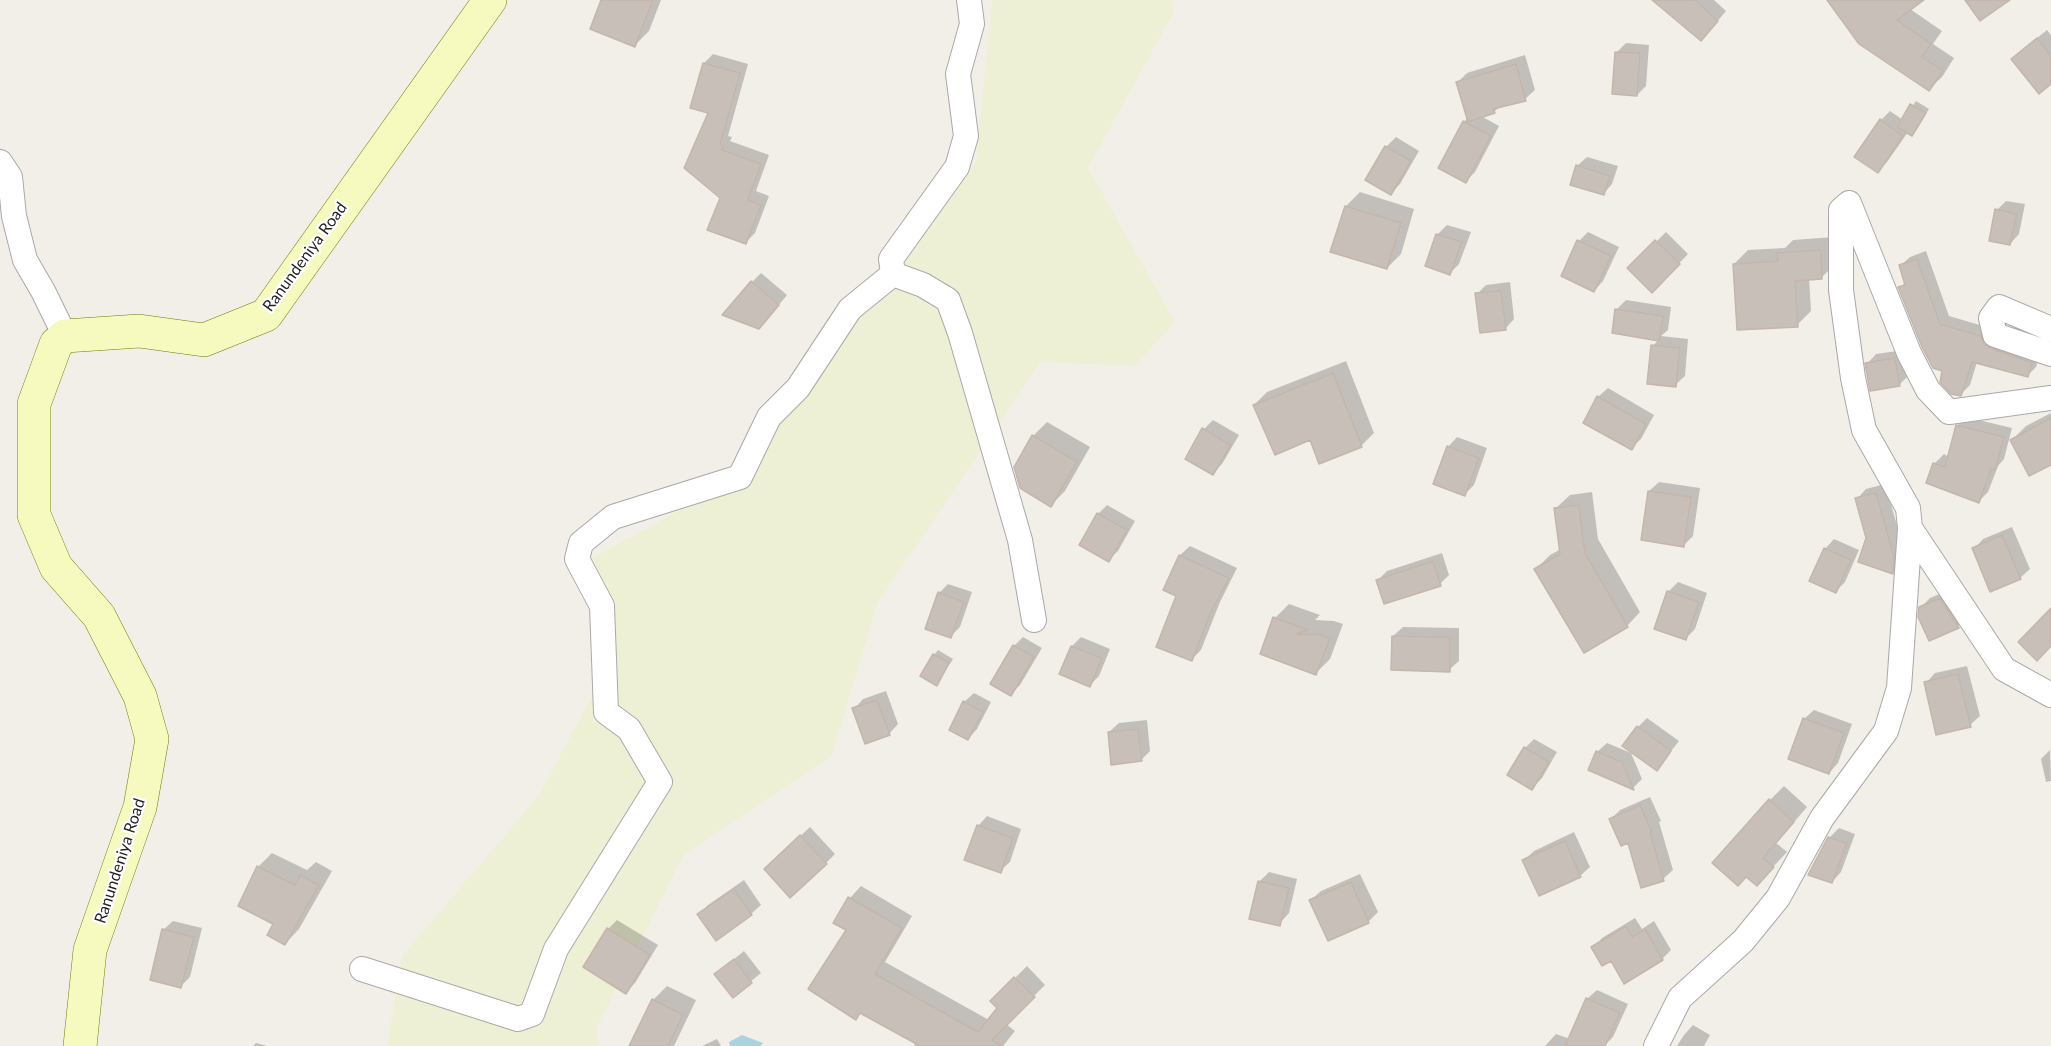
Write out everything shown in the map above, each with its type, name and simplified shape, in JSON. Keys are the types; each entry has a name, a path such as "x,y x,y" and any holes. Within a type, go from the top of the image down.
{"main road":[{"name":"Ranundeniya Road","path":"80,1046 90,950 140,807 153,738 140,696 99,616 56,567 34,515 34,404 56,344 64,336 139,331 204,340 266,315 490,0"}],"street":[{"path":"893,274 891,259 957,167 966,136 958,74 972,24 969,0"},
{"path":"0,162 10,177 14,216 25,260 43,291 64,336"},
{"path":"1656,1046 1680,998 1743,941 1778,898 1822,818 1886,731 1899,688 1910,528 1908,508 1864,430 1852,378 1841,290 1841,210 1849,203 1909,353 1928,390 1949,412 2051,398"},
{"path":"893,274 923,285 948,300 960,333 1020,540 1034,620"},
{"path":"362,969 518,1019 532,1014 556,949 660,782 629,729 606,712 602,606 577,559 581,543 613,517 740,477 769,417 798,388 850,309 893,274"},
{"path":"2051,329 1999,307 1991,318 1995,334 2051,354"},
{"path":"1910,528 2004,669 2051,695"}],"green space":[{"path":"992,0 1172,0 1174,12 1088,168 1175,322 1135,366 1040,362 877,604 832,756 684,854 596,1029 599,1046 387,1046 402,956 540,794 608,665 579,565 717,490 809,387 976,162"}],"water":[{"path":"742,1035 763,1043 761,1046 730,1046 729,1042"}],"building":[{"path":"601,0 653,0 635,47 590,29"},
{"path":"1652,0 1695,0 1718,21 1701,41"},
{"path":"1827,0 1924,0 1897,20 1931,44 1922,57 1943,71 1929,91 1859,44"},
{"path":"1965,0 2010,0 1980,21"},
{"path":"2037,38 2051,56 2051,84 2039,94 2011,59"},
{"path":"1615,52 1640,53 1637,96 1612,94"},
{"path":"703,63 740,73 720,145 723,147 722,150 761,164 748,200 761,205 746,244 707,230 720,198 684,168 708,113 690,108"},
{"path":"1516,64 1526,101 1493,109 1495,113 1468,122 1456,82"},
{"path":"1910,104 1926,113 1912,136 1897,127"},
{"path":"1880,119 1903,136 1878,173 1854,157"},
{"path":"1463,121 1491,136 1466,183 1438,168"},
{"path":"1385,146 1411,161 1391,195 1365,180"},
{"path":"1576,165 1610,176 1604,195 1570,185"},
{"path":"1345,206 1401,223 1387,269 1330,252"},
{"path":"1995,209 2017,214 2010,245 1989,241"},
{"path":"1436,234 1462,242 1450,275 1425,266"},
{"path":"1577,240 1611,256 1594,292 1561,276"},
{"path":"1655,240 1680,264 1652,293 1627,268"},
{"path":"1821,250 1822,279 1795,281 1798,327 1737,330 1733,264 1778,261 1777,253"},
{"path":"1917,259 1940,324 1981,336 1984,344 1990,348 2032,363 2028,377 1972,362 1961,396 1951,394 1940,382 1942,371 1933,368 1922,347 1898,287 1905,285 1899,265"},
{"path":"751,281 779,305 759,329 722,315"},
{"path":"1501,291 1506,330 1480,333 1475,293"},
{"path":"1615,309 1663,316 1659,341 1612,333"},
{"path":"1651,345 1680,348 1676,387 1647,384"},
{"path":"1895,358 1900,386 1870,391 1865,363"},
{"path":"1333,373 1362,447 1319,464 1310,440 1275,455 1253,405"},
{"path":"1597,396 1646,424 1632,450 1583,423"},
{"path":"2051,418 2051,465 2029,476 2010,440"},
{"path":"1956,425 2004,437 1995,470 1991,469 1979,503 1926,483 1933,463 1945,467"},
{"path":"1202,428 1231,445 1213,475 1185,459"},
{"path":"1032,435 1077,462 1051,507 1020,488 1014,467"},
{"path":"1447,446 1479,458 1465,496 1433,484"},
{"path":"1648,491 1691,497 1684,547 1641,540"},
{"path":"1876,493 1894,556 1893,574 1858,562 1866,538 1855,498"},
{"path":"1579,505 1585,553 1628,627 1584,653 1534,569 1560,554 1554,508"},
{"path":"1097,513 1127,530 1109,562 1079,545"},
{"path":"2002,535 2021,579 1990,592 1972,548"},
{"path":"1824,548 1851,560 1836,593 1809,581"},
{"path":"1179,555 1229,578 1211,612 1192,661 1156,647 1176,596 1163,590"},
{"path":"1433,561 1441,586 1384,604 1376,580"},
{"path":"1667,591 1699,602 1686,640 1654,629"},
{"path":"938,592 964,602 951,638 925,629"},
{"path":"1940,598 1959,628 1929,641 1918,617 1919,607"},
{"path":"2051,608 2051,646 2037,661 2018,642"},
{"path":"1273,617 1308,630 1296,634 1319,634 1330,638 1316,675 1260,654"},
{"path":"1392,636 1450,637 1450,672 1391,670"},
{"path":"1013,645 1034,657 1011,696 990,684"},
{"path":"1071,646 1102,658 1090,687 1059,674"},
{"path":"933,654 949,663 937,686 920,676"},
{"path":"1958,674 1971,727 1936,735 1924,682"},
{"path":"877,700 890,735 865,744 852,708"},
{"path":"963,701 983,712 968,740 949,730"},
{"path":"1803,718 1844,733 1829,774 1788,759"},
{"path":"1637,726 1671,751 1657,771 1622,746"},
{"path":"1138,729 1142,761 1111,765 1108,732"},
{"path":"1524,747 1549,762 1532,790 1507,775"},
{"path":"1596,751 1622,762 1634,790 1588,770"},
{"path":"1769,799 1794,822 1763,858 1774,867 1757,886 1746,877 1738,886 1712,863"},
{"path":"1640,805 1652,832 1650,832 1664,881 1641,888 1628,843 1621,846 1609,819"},
{"path":"977,825 1013,838 1001,873 964,860"},
{"path":"800,835 827,864 790,898 764,869"},
{"path":"1828,837 1847,843 1832,883 1808,875"},
{"path":"1565,841 1581,877 1539,896 1522,860"},
{"path":"257,866 295,885 300,875 319,885 285,945 267,935 273,924 238,906"},
{"path":"1258,881 1289,888 1280,926 1249,919"},
{"path":"1351,882 1369,923 1328,941 1309,900"},
{"path":"734,889 752,915 716,941 697,914"},
{"path":"848,897 902,928 875,974 978,1032 997,1008 990,1001 1014,977 1035,997 992,1040 1003,1046 920,1046 860,1013 856,1020 808,989 846,930 833,923"},
{"path":"1626,926 1632,937 1645,929 1663,960 1624,984 1611,961 1602,966 1591,947"},
{"path":"607,928 650,955 626,994 583,967"},
{"path":"162,929 194,937 181,988 150,980"},
{"path":"734,959 752,983 733,998 714,974"},
{"path":"1586,998 1620,1013 1605,1046 1565,1046"},
{"path":"652,999 683,1015 668,1046 629,1046"}]}
